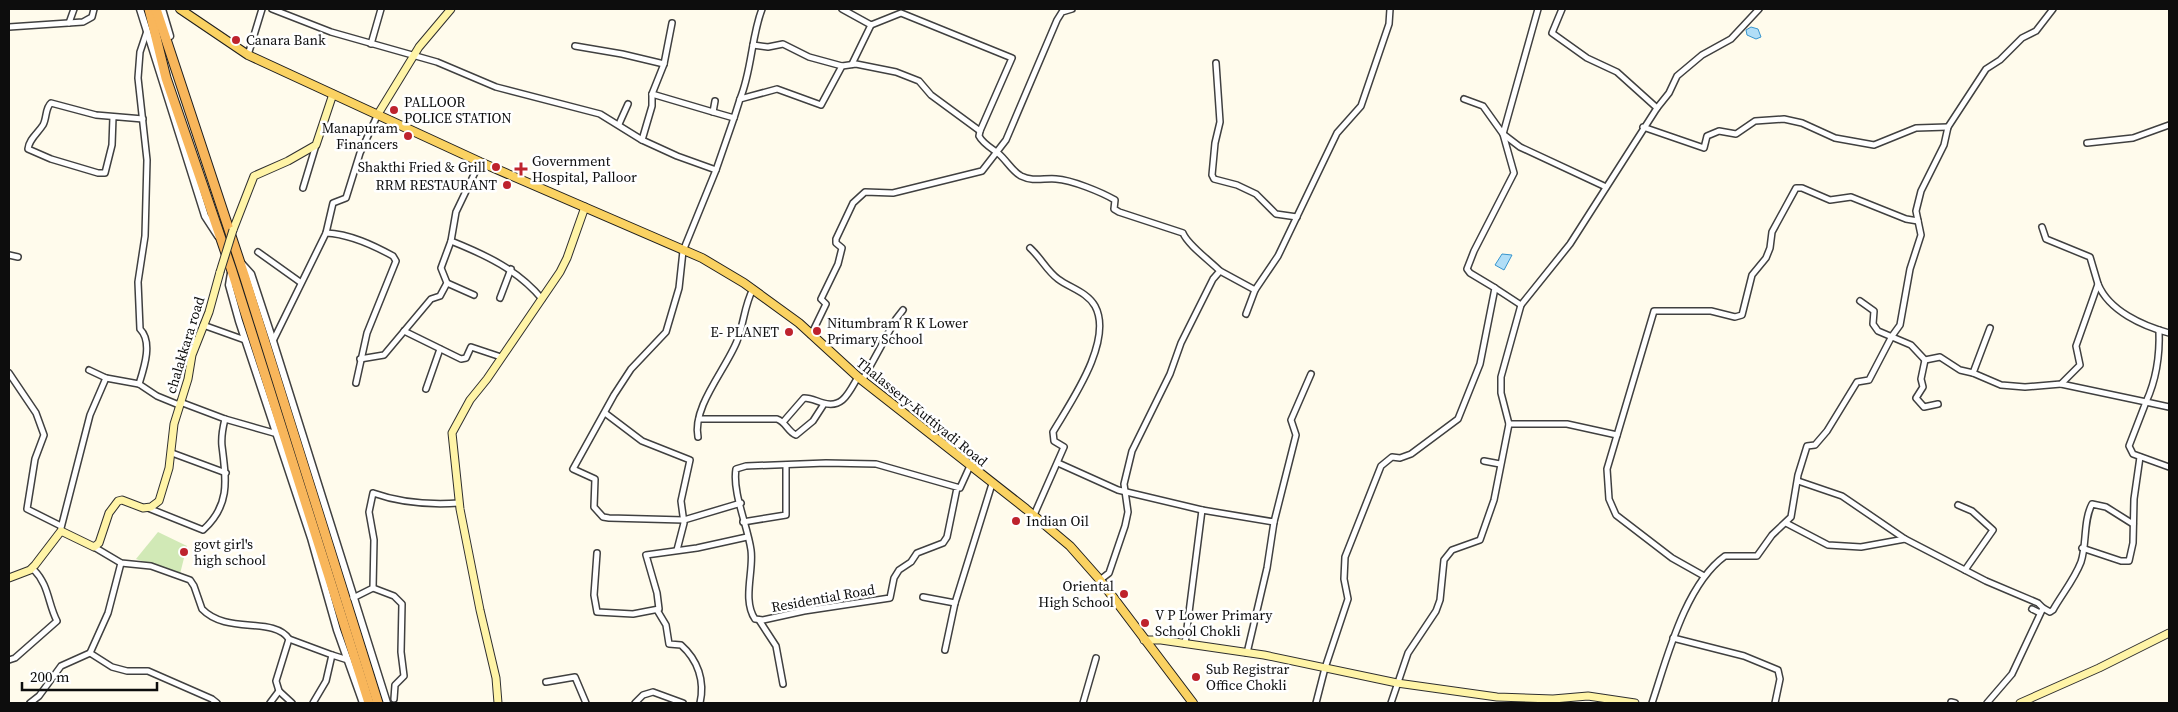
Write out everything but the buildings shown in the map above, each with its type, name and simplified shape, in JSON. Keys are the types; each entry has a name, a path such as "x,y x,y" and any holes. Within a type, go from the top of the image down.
{"highway":[{"path":"149,9 166,78 232,271 317,538 331,592 369,703"},
{"path":"156,9 238,259 378,703"}],"main road":[{"name":"Thalassery-Kuttiyadi Road","path":"180,9 248,55 480,162 723,269 753,289 799,323 860,379 1034,515 1070,546 1100,580 1193,703"},
{"path":"378,114 415,54 451,9"},
{"path":"316,145 333,94"},
{"name":"chalakkara road","path":"148,508 159,501 172,453 174,424 188,380 192,355 232,230 254,176 288,161 316,145"},
{"path":"498,703 496,678 480,610 459,503 452,433 470,400 542,299 568,258 585,207"},
{"path":"9,578 30,570 42,559 62,528 94,547 99,543 109,513 118,501 122,500 148,508"},
{"path":"2020,703 2099,668 2169,632"},
{"path":"1144,640 1154,639 1247,653 1397,683 1497,697 1635,703"}],"street":[{"path":"69,23 74,9"},
{"path":"9,26 83,22 92,17 94,9"},
{"path":"140,9 205,216 219,237"},
{"path":"162,9 222,198 220,207"},
{"path":"248,55 262,9"},
{"path":"272,9 330,32 415,54 496,87 587,110 619,124 642,140 677,156 716,170"},
{"path":"371,44 381,9"},
{"path":"741,503 684,520 608,518 599,513 593,503 595,480 573,469 631,369 666,332 679,288 683,252 716,170 746,85 762,9"},
{"path":"842,9 871,25"},
{"path":"811,335 826,304 820,299 838,264 842,248 836,243 836,239 853,203 865,192 893,193 982,171 997,153 1015,122 1053,27 1062,12 1072,9"},
{"path":"1246,314 1255,290 1278,256 1340,128 1361,106 1388,24 1390,9"},
{"path":"1521,305 1470,273 1467,269 1474,251 1514,174 1503,134 1538,9"},
{"path":"1562,9 1552,33 1587,58 1617,72 1657,108"},
{"path":"1391,703 1408,653 1436,612 1440,600 1444,560 1452,550 1480,540 1494,500 1509,424 1501,393 1501,377 1521,305 1570,244 1643,128 1669,93 1676,76 1702,55 1731,39 1759,9"},
{"path":"1652,703 1673,638 1704,576 1725,556 1757,556 1772,535 1786,523 1793,511 1807,446 1815,445 1827,432 1857,382 1869,380 1892,336 1900,325 1910,269 1921,235 1916,211 1921,191 1944,145 1948,126 1986,69 2000,60 2022,38 2036,31 2053,9"},
{"path":"852,64 871,25 901,13 1012,58 980,131 979,136 982,142 1022,176 1035,180 1059,179 1083,187 1115,200 1114,209 1119,212 1183,233 1186,242 1204,254 1220,271 1255,290"},
{"path":"642,140 652,106 652,94 664,64 672,23"},
{"path":"139,384 148,342 146,335 140,329 137,294 145,236 147,160 138,78 140,52 147,31"},
{"path":"753,45 768,47 783,44 809,57 842,66 852,64 896,72 919,81 931,95 980,131"},
{"path":"575,46 664,64"},
{"path":"1216,63 1220,122 1214,143 1212,175 1214,179 1237,185 1256,194 1276,214 1297,217"},
{"path":"740,99 777,89 821,105 842,66"},
{"path":"652,94 734,118"},
{"path":"1464,99 1483,106 1503,134 1520,147 1606,187"},
{"path":"713,112 715,101"},
{"path":"113,117 112,145 105,173 98,173 51,159 28,149 30,142 44,123 50,104 113,117 143,119"},
{"path":"619,124 628,104"},
{"path":"273,341 300,282 326,233 333,204 346,198 360,153 378,114"},
{"path":"1643,128 1704,148 1707,136 1719,131 1736,134 1755,121 1765,120 1784,119 1802,123 1836,138 1874,145 1916,128 1948,126"},
{"path":"2087,143 2133,138 2169,125"},
{"path":"303,188 316,145"},
{"path":"474,295 447,283 441,268 451,241 456,212 480,162"},
{"path":"1704,576 1672,558 1616,515 1612,509 1607,469 1654,311 1711,311 1735,318 1742,315 1752,275 1766,258 1772,232 1796,188 1802,188 1830,200 1851,197 1906,219 1918,221"},
{"path":"2042,227 2046,239 2090,256 2101,292 2116,306 2130,317 2169,333"},
{"path":"326,233 360,241 394,256 396,261 367,333 356,383"},
{"path":"451,241 511,269 531,286 542,299"},
{"path":"1030,248 1059,280 1078,290 1095,306 1100,327 1096,347 1080,385 1053,432 1054,441 1064,447 1034,515"},
{"path":"258,252 300,282"},
{"path":"9,255 18,257"},
{"path":"238,259 251,274 387,703"},
{"path":"500,298 511,269"},
{"path":"232,271 229,285 245,340 274,433 311,538 363,703"},
{"path":"1100,580 1109,573 1125,526 1128,512 1127,493 1124,484 1132,452 1170,374 1181,343 1213,279 1220,271"},
{"path":"360,359 384,355 431,299 440,296 447,283"},
{"path":"2061,384 2080,365 2076,346 2098,284"},
{"path":"1316,703 1325,668 1348,599 1344,579 1345,557 1381,466 1392,457 1400,458 1411,454 1458,419 1480,364 1495,288"},
{"path":"698,437 699,419 710,390 738,340 744,310 753,289"},
{"path":"1860,301 1874,311 1872,324 1878,331 1911,345 1925,360"},
{"path":"784,421 804,398 824,404 838,404 843,400 860,379 903,310"},
{"path":"203,325 245,340"},
{"path":"1973,373 1990,328"},
{"path":"2158,330 2160,356 2154,385 2130,446 2133,454 2169,467"},
{"path":"404,331 461,359 466,358 471,347 501,357"},
{"path":"426,388 440,349"},
{"path":"1925,360 1940,357 1960,370 1973,373 2001,385 2025,387 2061,384 2169,407"},
{"path":"1925,360 1921,379 1923,387 1916,398 1924,407 1938,404"},
{"path":"89,370 106,378 139,384 157,396 179,404 274,433"},
{"path":"9,373 36,413 44,435 35,459 27,509 62,528 90,415 106,378"},
{"path":"1247,653 1267,568 1274,522 1296,435 1291,420 1311,374"},
{"path":"699,419 766,418 784,421 792,434 797,434 813,421 824,404"},
{"path":"604,413 642,441 690,460 681,501 684,520 677,550"},
{"path":"148,508 203,530 225,498 226,474 222,446 224,418"},
{"path":"1509,424 1567,424 1617,435"},
{"path":"172,453 226,474"},
{"path":"2082,548 2121,561 2129,561 2140,456"},
{"path":"1484,461 1500,464"},
{"path":"1058,463 1106,486 1127,493 1202,510 1274,522"},
{"path":"743,522 786,515 786,465 876,464 946,483 957,488 961,486 970,466"},
{"name":"Residential Road","path":"786,465 746,466 736,469 743,522 751,547 750,605 755,621 804,611 890,598 894,578 899,570 911,562 917,553 943,543 947,537 957,488"},
{"path":"1798,481 1842,496 1905,539 1986,581 2030,598 2041,610"},
{"path":"945,650 955,603 992,484"},
{"path":"373,588 374,540 369,512 373,493 405,503 439,505 459,503"},
{"path":"2032,609 2050,612 2070,584 2082,560 2085,527 2092,504 2106,507 2133,524"},
{"path":"1958,505 1972,511 1993,530 1965,570"},
{"path":"1185,644 1202,510"},
{"path":"1786,523 1828,545 1848,548 1905,539"},
{"path":"597,612 633,614 656,610 660,606 646,555 747,536"},
{"path":"94,547 121,563 151,566 183,576 194,586 198,601 207,614 236,626 276,629 289,639 348,660"},
{"path":"596,619 597,612 594,595 597,553"},
{"path":"30,703 39,696 61,666 90,653 108,613 121,563"},
{"path":"9,660 15,658 32,641 58,621 51,611 48,592 44,583 34,570 30,570"},
{"path":"353,598 373,588 394,596 402,604 401,652 404,676 395,685 394,699"},
{"path":"923,597 955,603"},
{"path":"656,610 666,625 669,644 681,645 697,669 703,685 700,703"},
{"path":"1987,703 2012,674 2041,610"},
{"path":"755,621 776,646 783,684"},
{"path":"1673,638 1744,656 1778,670 1780,679 1775,703"},
{"path":"289,639 276,681 279,691 292,703"},
{"path":"90,653 112,668 127,671 148,671 212,699 217,703"},
{"path":"313,703 326,681 332,655"},
{"path":"1083,703 1096,658"},
{"path":"546,682 576,677 586,703"},
{"path":"270,703 279,691"},
{"path":"635,703 643,696 653,692 683,703"}],"green space":[{"path":"158,532 187,546 180,574 136,559"}],"water":[{"path":"1751,27 1758,29 1761,37 1756,39 1747,35 1746,30"},
{"path":"1502,254 1512,255 1504,270 1495,265"}],"place":[{"name":"Canara Bank","path":"236,40"},
{"name":"PALLOOR POLICE STATION","path":"394,110"},
{"name":"Manapuram Financers","path":"408,136"},
{"name":"Shakthi Fried & Grill","path":"496,167"},
{"name":"Government Hospital, Palloor","path":"521,169"},
{"name":"RRM RESTAURANT","path":"507,185"},
{"name":"Nitumbram R K Lower Primary School","path":"817,331"},
{"name":"E- PLANET","path":"789,332"},
{"name":"Indian Oil","path":"1016,521"},
{"name":"govt girl's high school","path":"184,552"},
{"name":"Oriental High School","path":"1124,594"},
{"name":"V P Lower Primary School Chokli","path":"1145,623"},
{"name":"Sub Registrar Office Chokli","path":"1196,677"}]}
